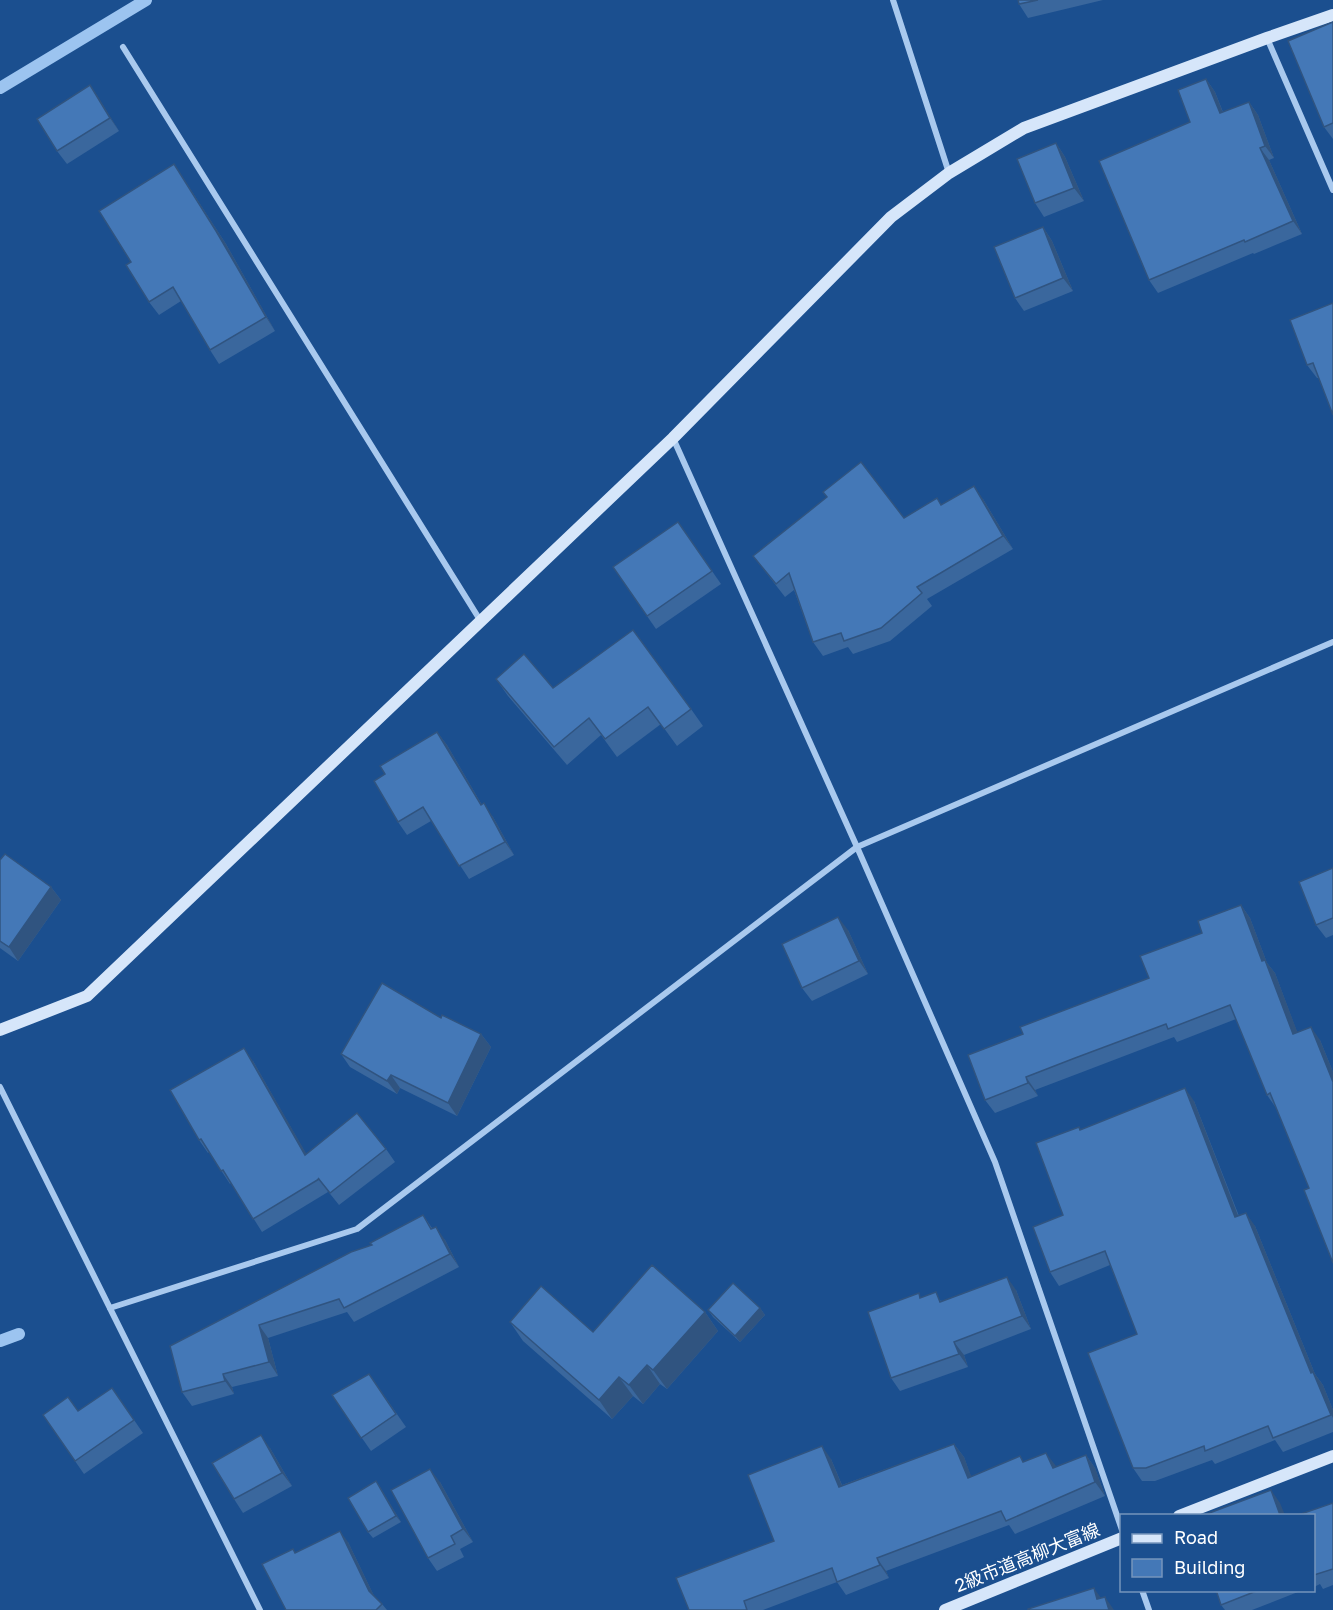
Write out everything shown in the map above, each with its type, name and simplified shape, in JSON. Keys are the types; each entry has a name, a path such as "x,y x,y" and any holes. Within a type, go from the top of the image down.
{"street":[{"path":"893,0 949,173"},
{"path":"0,1030 87,996 673,438 891,217 949,173 1024,128 1333,15"},
{"path":"1267,38 1333,190"},
{"path":"123,47 480,620"},
{"path":"673,438 857,847 995,1162 1120,1524"},
{"path":"110,1308 357,1229 857,847 1333,642"},
{"path":"0,1087 260,1610"},
{"path":"1182,1514 1333,1456"},
{"name":"2級市道高柳大富線","path":"945,1610 1120,1539"},
{"path":"1143,1592 1149,1610"}],"building":[{"path":"1018,0 1038,0 1019,4"},
{"path":"1333,22 1333,123 1324,127 1288,41"},
{"path":"1206,79 1220,113 1249,102 1265,146 1260,148 1293,221 1149,280 1099,161 1190,122 1178,90"},
{"path":"90,85 110,118 57,151 37,119"},
{"path":"1056,143 1074,188 1035,203 1017,159"},
{"path":"174,164 266,317 210,350 173,287 149,302 126,265 131,262 99,211"},
{"path":"1043,227 1063,278 1015,298 994,247"},
{"path":"1333,303 1333,415 1313,363 1307,365 1290,320"},
{"path":"861,462 904,518 937,498 941,505 974,486 1003,536 917,587 922,593 881,628 844,641 841,633 813,642 789,573 776,584 753,556 827,497 823,492"},
{"path":"678,522 712,571 647,616 613,567"},
{"path":"633,630 691,709 664,729 648,707 605,739 589,718 554,747 496,679 524,654 553,688"},
{"path":"437,732 481,805 484,803 505,842 459,866 423,807 398,822 374,781 385,774 380,766"},
{"path":"5,854 51,887 9,947 0,941 0,860"},
{"path":"1333,868 1333,918 1316,925 1299,882"},
{"path":"1241,905 1293,1034 1311,1027 1333,1082 1333,1263 1304,1190 1309,1188 1270,1093 1267,1095 1230,1005 1168,1029 1166,1024 1026,1077 1028,1083 985,1100 968,1055 1023,1034 1020,1027 1149,978 1140,956 1202,933 1198,921"},
{"path":"838,917 859,961 802,988 782,944"},
{"path":"382,983 441,1018 442,1015 481,1034 448,1103 391,1075 387,1081 341,1054"},
{"path":"244,1048 305,1155 357,1113 386,1149 330,1193 319,1179 253,1219 223,1170 221,1171 201,1139 199,1140 170,1090"},
{"path":"1185,1088 1235,1217 1246,1213 1311,1373 1313,1372 1331,1415 1273,1438 1268,1426 1205,1451 1204,1446 1146,1468 1133,1468 1088,1353 1137,1334 1105,1251 1050,1272 1033,1227 1063,1215 1036,1143 1079,1127 1080,1130"},
{"path":"423,1215 431,1229 436,1227 450,1254 344,1308 339,1299 259,1325 269,1362 223,1374 225,1381 182,1392 170,1346 351,1252 372,1245 370,1243"},
{"path":"652,1265 705,1312 653,1370 647,1365 629,1385 619,1377 599,1400 510,1322 541,1286 593,1332"},
{"path":"1007,1277 1022,1316 954,1342 959,1354 891,1378 868,1312 919,1293 920,1298 936,1292 940,1302"},
{"path":"733,1283 760,1308 735,1336 708,1310"},
{"path":"369,1374 396,1414 361,1438 332,1395"},
{"path":"112,1388 134,1420 75,1461 43,1415 68,1397 78,1411"},
{"path":"261,1435 282,1473 234,1499 212,1463"},
{"path":"954,1444 968,1478 1020,1456 1023,1462 1046,1453 1053,1468 1086,1455 1095,1482 1006,1521 1001,1511 877,1558 880,1565 837,1582 832,1568 744,1601 747,1610 689,1610 676,1578 774,1541 748,1475 822,1446 839,1487"},
{"path":"430,1469 463,1529 451,1536 455,1544 428,1558 391,1490"},
{"path":"376,1481 396,1516 368,1532 348,1498"},
{"path":"1271,1490 1280,1514 1207,1514"},
{"path":"1333,1503 1333,1569 1315,1575 1315,1514 1301,1514"},
{"path":"340,1531 369,1591 382,1604 376,1610 286,1610 262,1564 293,1549 295,1553"},
{"path":"1094,1588 1097,1599 1105,1597 1109,1610 1028,1610 1028,1609"},
{"path":"1217,1592 1254,1592 1221,1605"}],"waterway":[{"path":"0,88 146,0"},
{"path":"0,1341 19,1334"}]}
